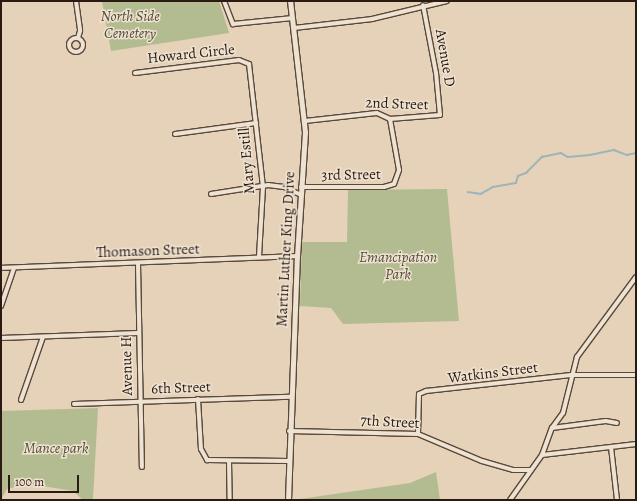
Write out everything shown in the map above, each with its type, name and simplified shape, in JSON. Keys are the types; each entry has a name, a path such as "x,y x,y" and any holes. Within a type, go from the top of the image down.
{"street":[{"path":"76,1 80,31 78,38"},
{"path":"224,1 233,24 292,18"},
{"name":"Martin Luther King Drive","path":"288,500 290,397 305,121 290,1"},
{"path":"294,28 372,19 423,5 447,1"},
{"name":"Avenue D","path":"423,5 436,73 440,116"},
{"name":"Howard Circle","path":"135,73 239,60 249,64"},
{"name":"Mary Estill","path":"249,64 263,188 258,257"},
{"name":"2nd Street","path":"305,121 377,113 390,119 440,116"},
{"name":"3rd Street","path":"301,187 384,187 394,184 398,179 390,119"},
{"path":"175,134 256,124"},
{"path":"211,194 284,187 301,195"},
{"name":"Thomason Street","path":"1,268 138,264 297,256"},
{"name":"Avenue H","path":"138,264 139,402 142,467"},
{"path":"1,306 14,268"},
{"path":"510,500 542,455 552,428 563,413 571,375 577,357 636,277"},
{"path":"1,338 138,333"},
{"path":"21,400 43,337"},
{"name":"Watkins Street","path":"418,434 419,394 426,391 571,375 636,375"},
{"name":"6th Street","path":"74,404 290,397"},
{"path":"198,399 205,458 230,461 288,462"},
{"path":"552,428 606,421 617,423"},
{"name":"7th Street","path":"289,431 418,434 482,461 513,470 531,470"},
{"path":"542,455 636,444"},
{"path":"611,447 618,500"},
{"path":"230,461 230,500"}],"green space":[{"name":"North Side Cemetery","path":"102,1 219,1 229,33 111,51"},
{"name":"Emancipation Park","path":"447,189 459,321 343,324 331,308 300,306 302,242 347,242 348,190"},
{"name":"Mance park","path":"98,408 93,499 83,500 73,491 30,484 7,489 1,500 1,411"},
{"path":"436,472 440,500 293,500 410,483"}],"waterway":[{"path":"468,192 481,194 493,187 516,183 518,176 526,173 542,157 561,153 568,157 590,155 614,150 627,155 636,153"}]}
